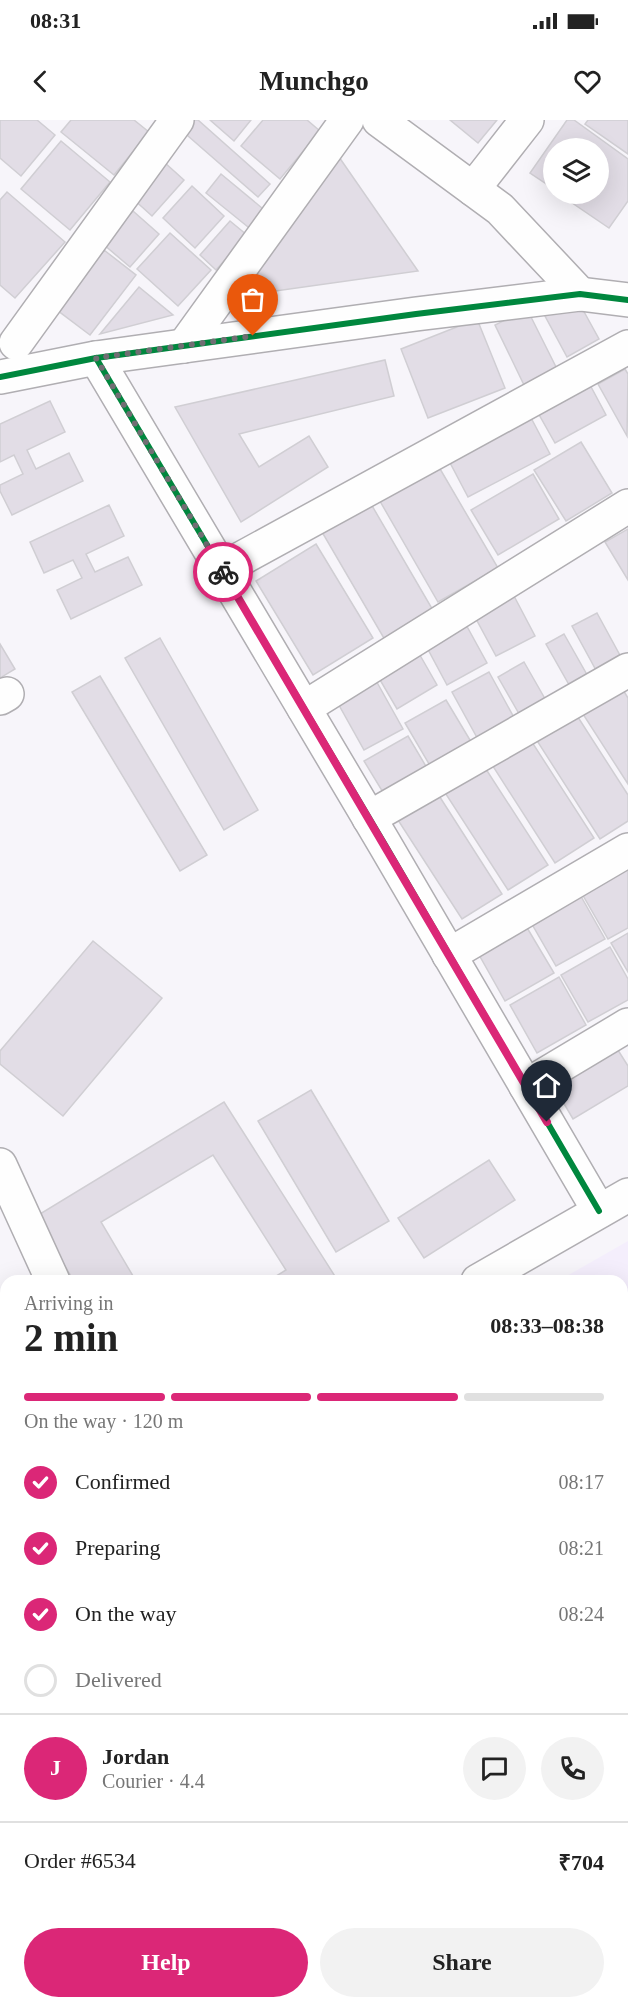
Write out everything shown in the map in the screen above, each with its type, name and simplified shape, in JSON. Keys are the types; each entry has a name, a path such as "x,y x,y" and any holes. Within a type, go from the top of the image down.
{"street":[{"path":"44,368 8,337 177,120"},
{"path":"184,346 347,120"},
{"path":"380,120 500,209 580,294"},
{"path":"473,189 527,120"},
{"path":"0,377 96,358 404,315 580,294 628,306"},
{"path":"222,569 628,347"},
{"path":"96,358 599,1211"},
{"path":"304,708 628,506"},
{"path":"369,818 628,670"},
{"path":"449,955 628,850"},
{"path":"526,1086 628,1025"},
{"path":"0,1165 50,1275"},
{"path":"488,1275 628,1195"}],"shaded area":[{"path":"628,1241 628,1275 568,1275"}],"building":[{"path":"0,120 37,120 55,135 21,176 0,158"},
{"path":"71,120 134,120 149,132 114,175 61,132"},
{"path":"188,120 198,120 270,184 258,197 180,129"},
{"path":"210,120 251,120 234,141"},
{"path":"263,120 307,120 320,131 280,179 241,146"},
{"path":"450,120 497,120 478,143"},
{"path":"567,120 574,120 599,138 554,138"},
{"path":"588,120 628,120 628,154 609,141 609,138 605,138 585,124"},
{"path":"61,141 110,182 70,230 21,189"},
{"path":"609,145 628,159 628,201 609,228 574,204 609,204"},
{"path":"543,154 543,182 530,173"},
{"path":"339,157 418,271 240,296"},
{"path":"164,162 184,180 152,216 131,197"},
{"path":"221,174 268,213 253,231 206,193"},
{"path":"192,186 224,216 195,248 163,218"},
{"path":"7,192 65,242 15,298 0,285 0,200"},
{"path":"133,211 159,234 130,267 103,244"},
{"path":"230,221 247,235 216,270 200,255"},
{"path":"170,233 211,270 178,306 137,269"},
{"path":"104,250 136,275 90,335 57,310"},
{"path":"139,287 173,315 100,334"},
{"path":"577,299 599,339 567,357 545,316"},
{"path":"527,309 557,369 524,385 495,325"},
{"path":"477,319 505,388 428,418 401,349"},
{"path":"385,360 394,396 239,434 259,467 309,436 328,467 241,522 175,407"},
{"path":"625,369 628,374 627,436 598,384"},
{"path":"589,383 606,415 555,443 537,411"},
{"path":"50,401 65,432 27,450 36,469 69,453 83,481 12,515 0,491 0,485 23,474 14,455 0,462 0,424"},
{"path":"529,414 550,454 468,497 447,457"},
{"path":"581,442 612,493 566,521 534,470"},
{"path":"436,462 498,568 438,602 377,496"},
{"path":"533,474 559,519 498,555 471,510"},
{"path":"371,504 434,612 385,640 322,532"},
{"path":"109,505 124,536 86,554 95,572 128,557 142,585 71,619 57,590 82,578 73,560 44,573 30,542"},
{"path":"628,529 628,580 605,542"},
{"path":"316,544 373,638 313,675 256,581"},
{"path":"514,596 535,636 496,656 475,617"},
{"path":"597,613 622,659 597,672 572,626"},
{"path":"464,621 487,663 447,685 424,642"},
{"path":"564,634 590,680 572,690 546,644"},
{"path":"160,638 258,810 224,830 125,658"},
{"path":"0,644 15,669 0,678"},
{"path":"417,650 437,685 397,709 376,673"},
{"path":"524,662 548,704 522,719 498,677"},
{"path":"489,672 517,723 480,743 452,692"},
{"path":"100,676 207,855 180,871 72,692"},
{"path":"374,677 403,729 364,750 335,698"},
{"path":"620,685 628,698 628,784 581,711"},
{"path":"446,700 473,745 432,769 405,723"},
{"path":"574,711 628,795 628,821 600,839 534,736"},
{"path":"408,736 427,768 384,794 364,761"},
{"path":"528,736 594,838 555,863 489,760"},
{"path":"482,763 548,865 508,890 442,788"},
{"path":"436,791 502,894 462,919 396,817"},
{"path":"628,865 628,928 608,939 581,892"},
{"path":"578,891 605,939 556,966 529,919"},
{"path":"526,926 554,973 505,1001 478,953"},
{"path":"628,933 628,972 611,943"},
{"path":"93,941 162,998 63,1116 0,1064 0,1051"},
{"path":"610,947 628,979 628,1000 588,1022 561,975"},
{"path":"559,977 586,1025 537,1053 510,1005"},
{"path":"616,1047 628,1066 628,1086 573,1119 553,1085"},
{"path":"311,1090 389,1221 336,1252 258,1121"},
{"path":"224,1102 334,1275 278,1275 286,1270 213,1155 101,1222 132,1275 70,1275 35,1217"},
{"path":"489,1160 515,1200 424,1258 398,1218"}],"cycle path":[{"path":"0,377 96,358 416,314 580,294 628,300"},
{"path":"96,358 599,1211"}],"way so far":[{"path":"223,572 96,358 253,336"}],"route":[{"path":"223,572 547,1122"}]}
